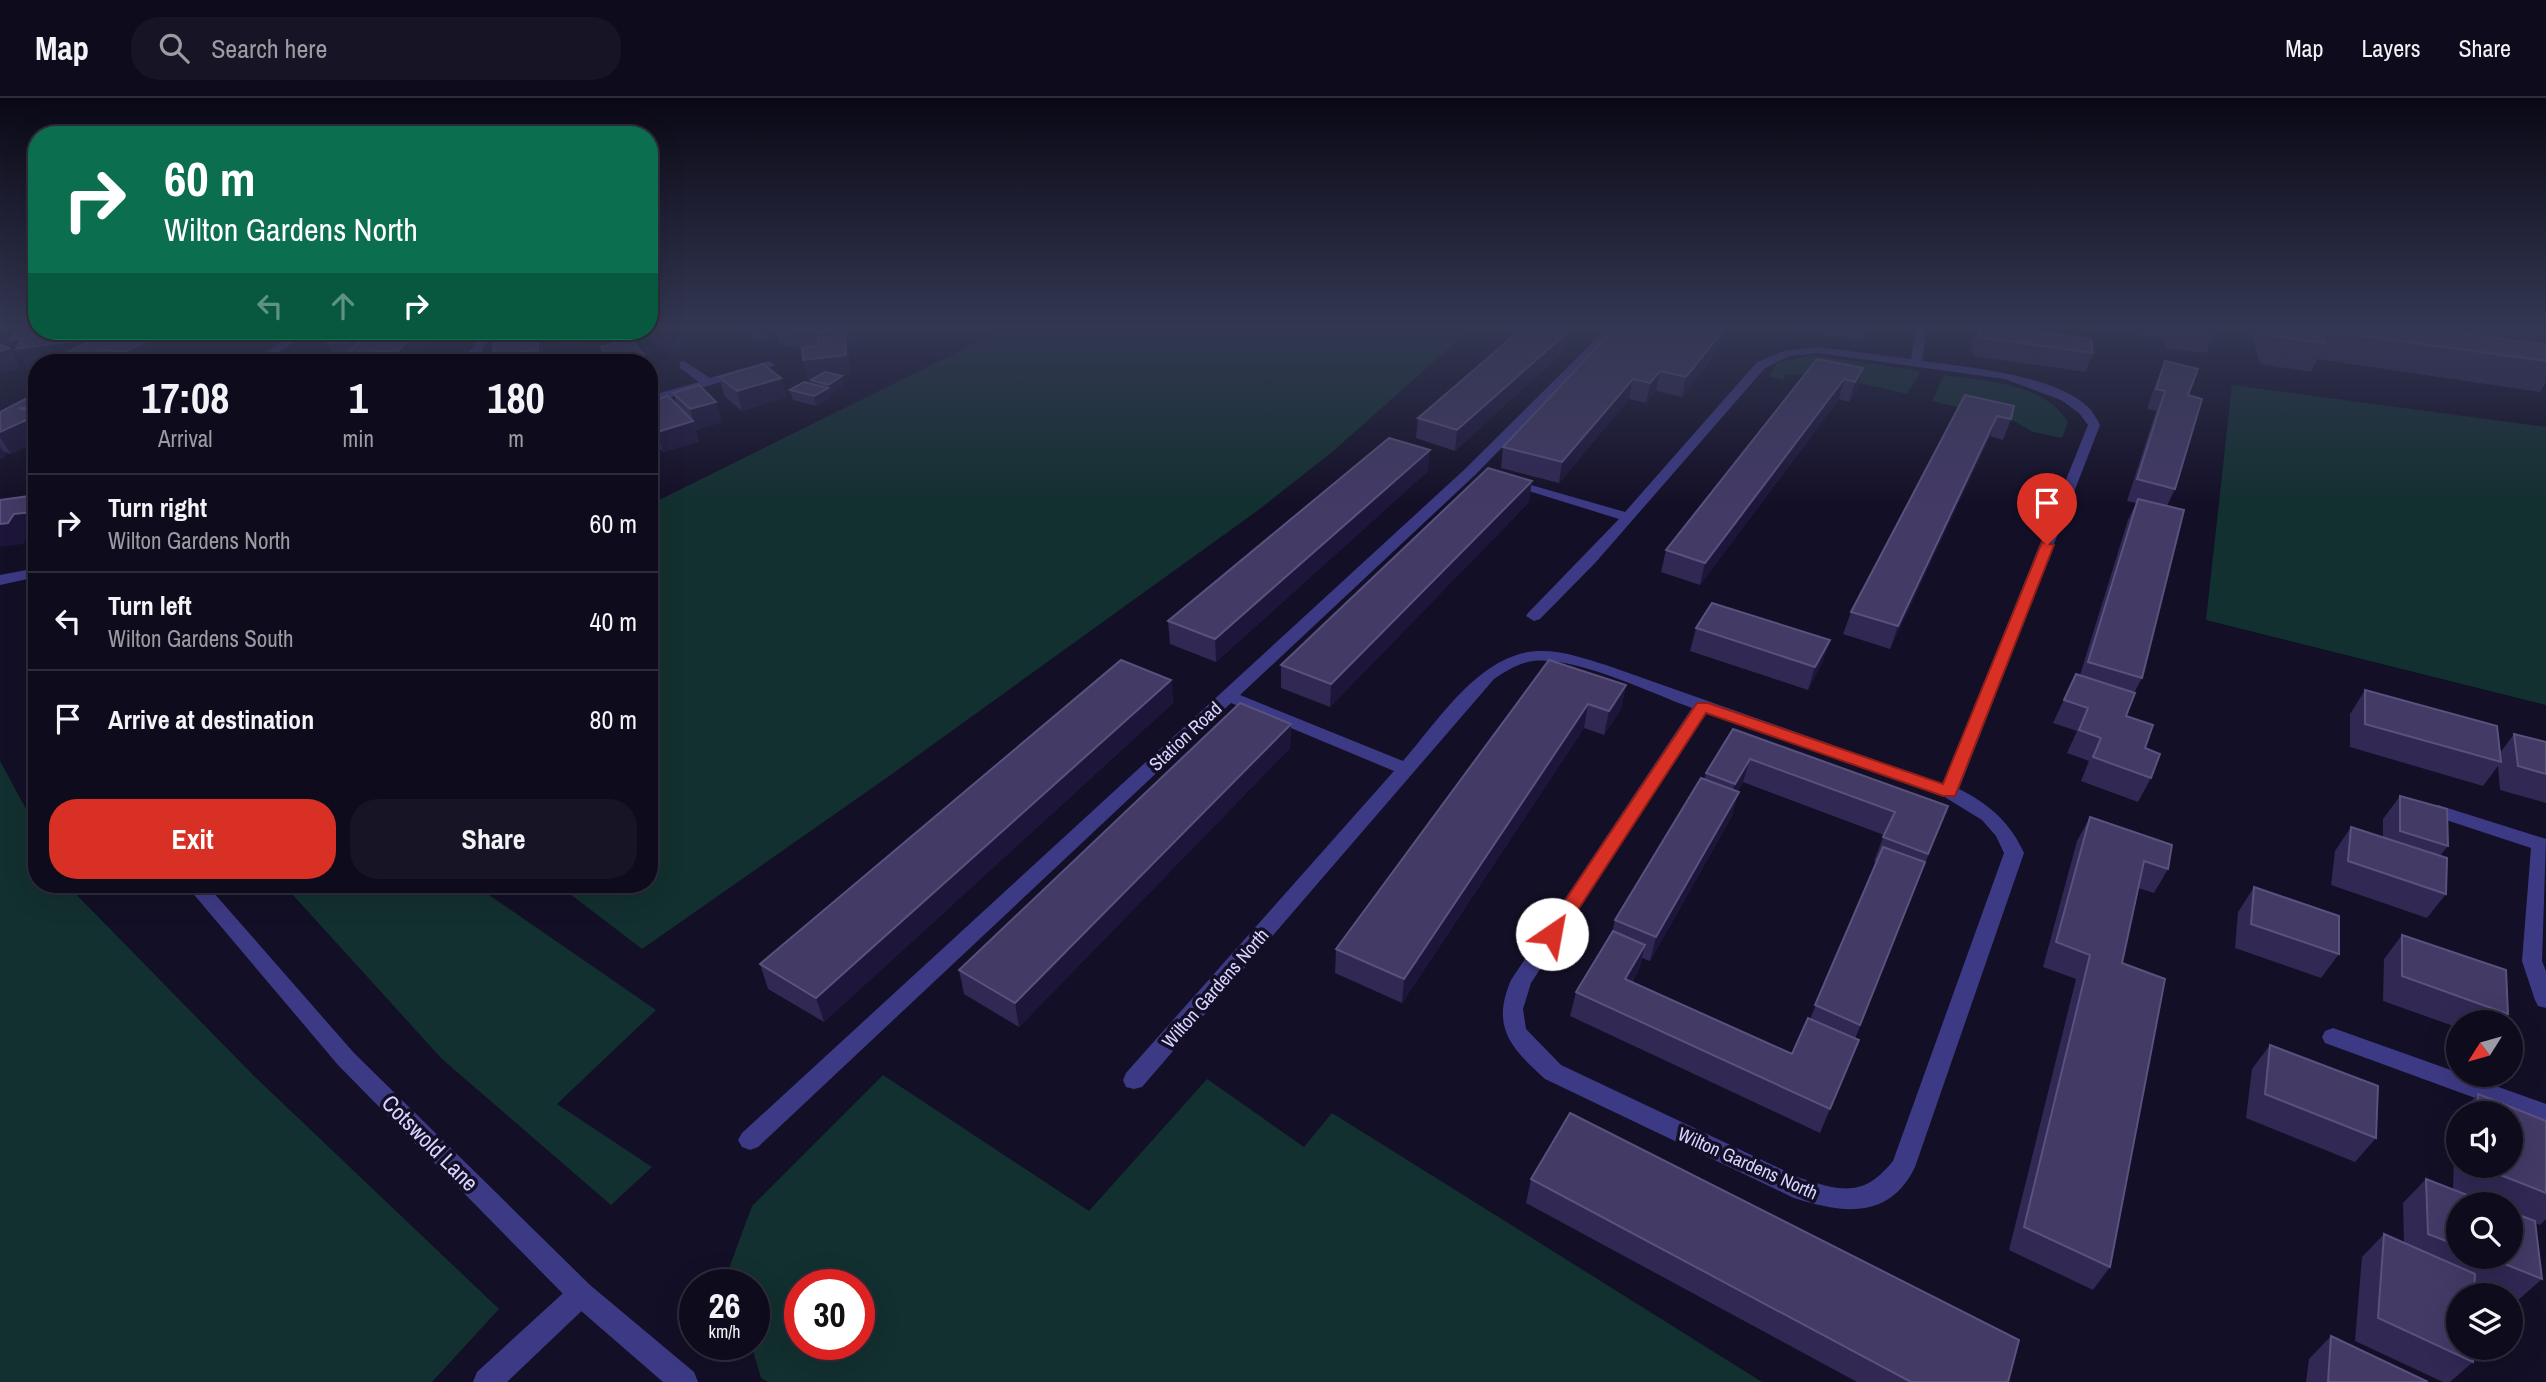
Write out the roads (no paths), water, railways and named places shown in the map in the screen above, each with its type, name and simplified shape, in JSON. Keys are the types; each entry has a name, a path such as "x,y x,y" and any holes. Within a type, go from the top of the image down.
{"street":[{"path":"658,397 694,387"},
{"name":"Station Road","path":"750,1140 1228,696 1484,475 1561,387"},
{"path":"1534,616 1628,517 1742,387"},
{"path":"1949,792 2094,425 2084,411 2065,397 2043,387"},
{"path":"1484,475 1628,517"},
{"path":"0,580 28,574"},
{"name":"Wilton Gardens North","path":"1134,1080 1488,675 1504,664 1524,657 1568,660 1702,706 1949,792 1974,804 2008,834 2014,853 1903,1167 1889,1187 1864,1201 1833,1199 1794,1187 1553,1072 1527,1049 1512,1026 1511,1002 1522,979 1702,706"},
{"path":"1228,696 1406,769"},
{"path":"2438,811 2543,845 2532,961 2546,1000"},
{"name":"Cotswold Lane","path":"203,893 346,1059 581,1294 684,1382"},
{"path":"2333,1037 2546,1114"},
{"path":"487,1382 581,1294"}]}
